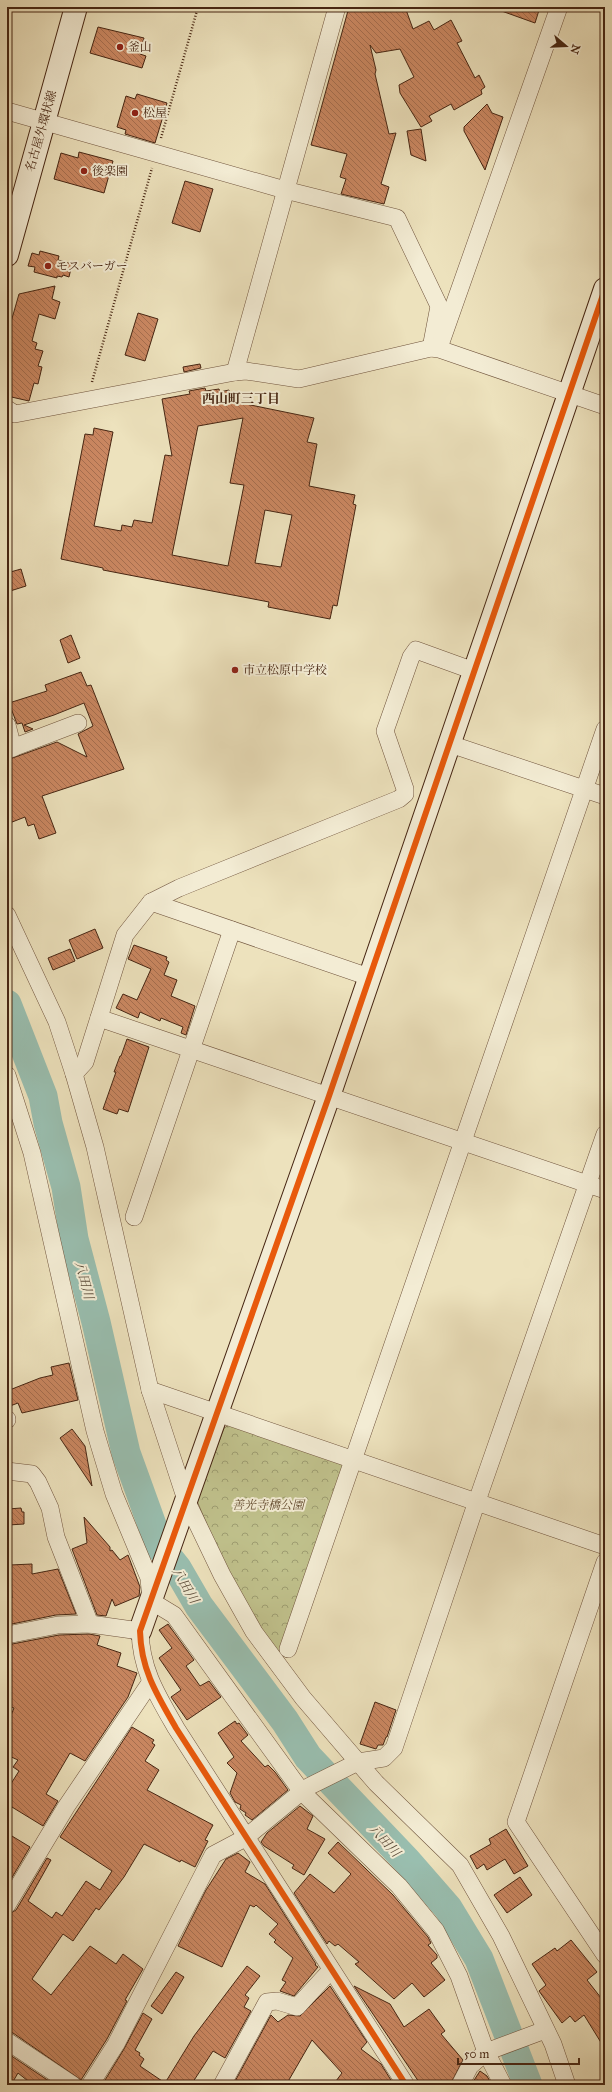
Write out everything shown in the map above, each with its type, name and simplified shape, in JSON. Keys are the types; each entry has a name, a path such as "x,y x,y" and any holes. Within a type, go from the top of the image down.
{"street":[{"name":"名古屋外環状線","path":"7,255 76,7"},
{"path":"235,372 337,7"},
{"path":"435,348 559,7"},
{"path":"7,111 285,190 397,218 439,306 435,348"},
{"path":"406,2085 245,1838 176,1728 150,1683 142,1657 140,1631 329,1096 605,289"},
{"path":"7,409 15,414 246,370 299,379 435,348 605,406"},
{"path":"74,1074 85,1062 125,935 151,902 179,888 399,799 404,794 405,789 385,731 411,657 416,650 474,671"},
{"path":"7,725 10,749 78,723"},
{"path":"288,1649 464,1142 605,729"},
{"path":"450,744 605,796"},
{"path":"151,902 370,977"},
{"path":"7,915 57,1022 74,1074 95,1147 150,1390 186,1500 222,1575 254,1632 303,1698 356,1763 460,1865 501,1936 544,2030 553,2044 567,2085"},
{"path":"134,1217 232,930"},
{"path":"99,1018 605,1190"},
{"path":"7,1075 32,1154 95,1431 114,1494 149,1578 151,1601"},
{"path":"90,2085 116,2044 213,1855 245,1838 304,1790 356,1763 384,1758 394,1748 477,1501 605,1134"},
{"path":"150,1390 218,1412 605,1546"},
{"path":"7,1471 32,1474 38,1482 50,1508 56,1537 90,1624"},
{"path":"605,1562 516,1822 605,1955"},
{"path":"151,1601 174,1615 304,1790 399,1886 436,1931 459,1976 503,2085"},
{"path":"7,1635 58,1625 90,1624 140,1631"},
{"path":"7,1905 12,1886 150,1683"},
{"path":"222,2085 267,2002 277,2001 297,2008 331,1970"},
{"path":"460,2085 470,2066 489,2051 544,2030"},
{"path":"7,2041 73,2085"}],"path":[{"path":"87,400 198,7"}],"green space":[{"name":"善光寺橋公園","path":"231,1424 348,1465 281,1660 244,1603 224,1563 197,1501 224,1428"}],"building":[{"path":"349,7 405,7 413,29 429,21 434,30 451,20 462,41 457,43 475,78 479,75 485,87 481,90 482,94 454,110 451,104 429,116 432,121 421,127 400,93 399,85 414,77 400,49 376,53 370,45 389,134 396,133 381,184 389,187 384,204 341,194 346,179 340,177 347,154 311,145"},
{"path":"496,7 540,7 535,23 496,9"},
{"path":"98,27 144,38 140,54 146,56 142,68 90,53"},
{"path":"137,94 167,103 155,143 125,134 126,130 117,127 126,96 135,99"},
{"path":"487,104 492,113 503,117 485,170 464,131 464,127"},
{"path":"421,129 426,161 411,155 407,131"},
{"path":"79,152 113,161 104,193 54,179 61,153 78,158"},
{"path":"185,181 213,189 200,232 172,223"},
{"path":"40,251 59,256 58,260 72,264 69,277 63,275 62,277 57,276 57,278 34,272 35,267 28,266 32,253 39,255"},
{"path":"55,286 52,299 60,302 55,319 39,314 32,341 37,343 35,349 43,351 38,366 42,367 38,384 34,383 29,401 7,396 7,336 19,294"},
{"path":"138,313 158,319 145,361 125,355"},
{"path":"200,364 201,368 184,372 183,367"},
{"path":"205,388 206,391 219,389 220,392 229,390 231,401 314,418 307,442 317,444 309,486 355,495 353,504 356,505 337,606 333,605 330,619 268,607 269,602 103,570 103,568 61,559 85,434 93,435 94,428 113,432 94,526 121,531 122,525 132,527 134,520 152,523 165,455 172,456 162,399 190,394 189,391","holes":["243,418 230,483 244,485 228,566 172,555 198,426","265,510 292,515 281,567 255,563"]},
{"path":"21,569 26,586 7,592 7,573"},
{"path":"71,635 80,658 68,663 60,640"},
{"path":"81,672 87,686 91,685 124,769 42,796 56,833 39,839 34,824 28,826 25,817 7,824 7,760 57,742 87,757 78,734 93,726 84,703 24,725 33,729 25,732 22,723 17,724 9,703 47,691 45,685"},
{"path":"95,929 103,948 77,959 69,940"},
{"path":"134,945 167,957 166,960 169,962 164,975 177,980 171,996 195,1006 186,1035 181,1033 183,1027 161,1018 160,1021 140,1012 138,1018 116,1008 123,994 137,1000 151,969 128,959"},
{"path":"70,949 75,961 53,970 48,958"},
{"path":"127,1039 149,1047 128,1112 119,1109 117,1114 103,1109 116,1072 114,1072"},
{"path":"69,1363 78,1400 22,1413 18,1403 10,1406 7,1391 40,1378 53,1375 51,1367"},
{"path":"72,1429 85,1446 92,1486 60,1438"},
{"path":"21,1508 22,1512 24,1512 24,1524 8,1525 8,1509"},
{"path":"84,1517 110,1547 110,1551 112,1550 120,1560 128,1555 140,1587 139,1596 115,1606 112,1599 106,1616 97,1615 72,1549 87,1543"},
{"path":"32,1564 32,1574 58,1569 76,1614 56,1615 7,1625 7,1598 12,1598 10,1565"},
{"path":"168,1624 194,1660 186,1666 200,1686 209,1681 221,1697 187,1720 171,1697 181,1690 159,1658 172,1648 159,1630"},
{"path":"89,1634 100,1636 97,1645 121,1653 117,1666 137,1673 128,1697 85,1761 70,1753 46,1794 58,1801 43,1826 7,1804 7,1790 19,1771 13,1767 18,1760 7,1755 7,1725 14,1708 7,1705 7,1645 59,1635"},
{"path":"375,1702 396,1710 383,1745 378,1745 376,1749 360,1744"},
{"path":"235,1721 237,1724 239,1723 248,1735 241,1741 265,1767 268,1765 275,1772 288,1790 252,1820 240,1809 241,1805 235,1802 230,1793 237,1773 227,1763 234,1757 218,1733"},
{"path":"132,1727 154,1740 152,1743 155,1745 145,1761 159,1770 147,1790 213,1825 205,1840 208,1841 195,1867 181,1860 180,1862 144,1844 124,1877 99,1910 96,1908 73,1941 63,1934 32,1979 51,1995 90,1946 116,1964 123,1954 143,1969 125,2000 127,2001 107,2039 81,2080 13,2033 7,2031 7,1915 16,1910 47,1858 51,1860 28,1901 52,1918 56,1912 62,1916 86,1881 100,1890 112,1871 60,1837"},
{"path":"300,1806 313,1816 307,1829 325,1839 304,1875 292,1868 294,1865 264,1846 261,1842 267,1833"},
{"path":"506,1829 528,1866 514,1874 505,1859 487,1870 484,1864 477,1869 470,1856 491,1844 489,1839"},
{"path":"7,1833 30,1847 7,1886"},
{"path":"338,1842 393,1895 428,1937 431,1943 428,1945 437,1955 437,1958 431,1963 445,1980 424,1997 412,1983 394,1999 355,1964 359,1962 338,1944 335,1946 329,1941 327,1944 294,1893 310,1874 334,1893 351,1874 328,1853"},
{"path":"238,1853 250,1862 245,1872 265,1884 316,1964 315,1965 318,1967 294,1996 280,1991 286,1982 282,1980 293,1958 274,1942 276,1940 269,1934 278,1924 256,1905 254,1907 250,1905 222,1967 178,1946 206,1890 226,1859"},
{"path":"520,1877 532,1895 507,1913 494,1895"},
{"path":"571,1940 597,1972 587,1980 605,2003 605,2049 584,2015 575,2022 570,2016 562,2023 539,1991 546,1985 532,1964 555,1948 557,1951"},
{"path":"247,1966 260,1976 245,1995 249,1998 244,2007 251,2011 225,2058 213,2051 191,2085 102,2085 124,2049 143,2013 152,2019 135,2050 140,2053 139,2055 144,2059 140,2066 165,2083 194,2036"},
{"path":"176,1972 184,1977 162,2014 151,2006"},
{"path":"330,1986 367,2042 361,2049 381,2064 394,2085 333,2085 342,2073 312,2040 286,2085 257,2085 249,2080 246,2085 233,2085 271,2015 278,2022 288,2015 300,2016"},
{"path":"354,1986 390,2004 404,2027 429,2009 445,2031 441,2034 463,2060 450,2085 421,2085"},
{"path":"7,2053 55,2085 33,2085 18,2073 11,2085 7,2085"},
{"path":"480,2071 487,2076 492,2085 471,2085"}],"waterway":[{"name":"八田川","path":"7,1004 43,1096 48,1123 66,1187 74,1239 96,1322 126,1453 160,1547 177,1568 199,1606 285,1721 308,1757 407,1861 448,1908 479,1959 528,2085"}],"cycle path":[{"path":"406,2085 176,1728 151,1682 143,1658 140,1631 329,1096 605,289"}],"place":[{"name":"釜山","path":"120,47"},
{"name":"松屋","path":"135,113"},
{"name":"後楽園","path":"84,171"},
{"name":"モスバーガー","path":"48,266"},
{"name":"市立松原中学校","path":"235,670"}],"district":[{"name":"西山町三丁目","path":"241,398"}]}
